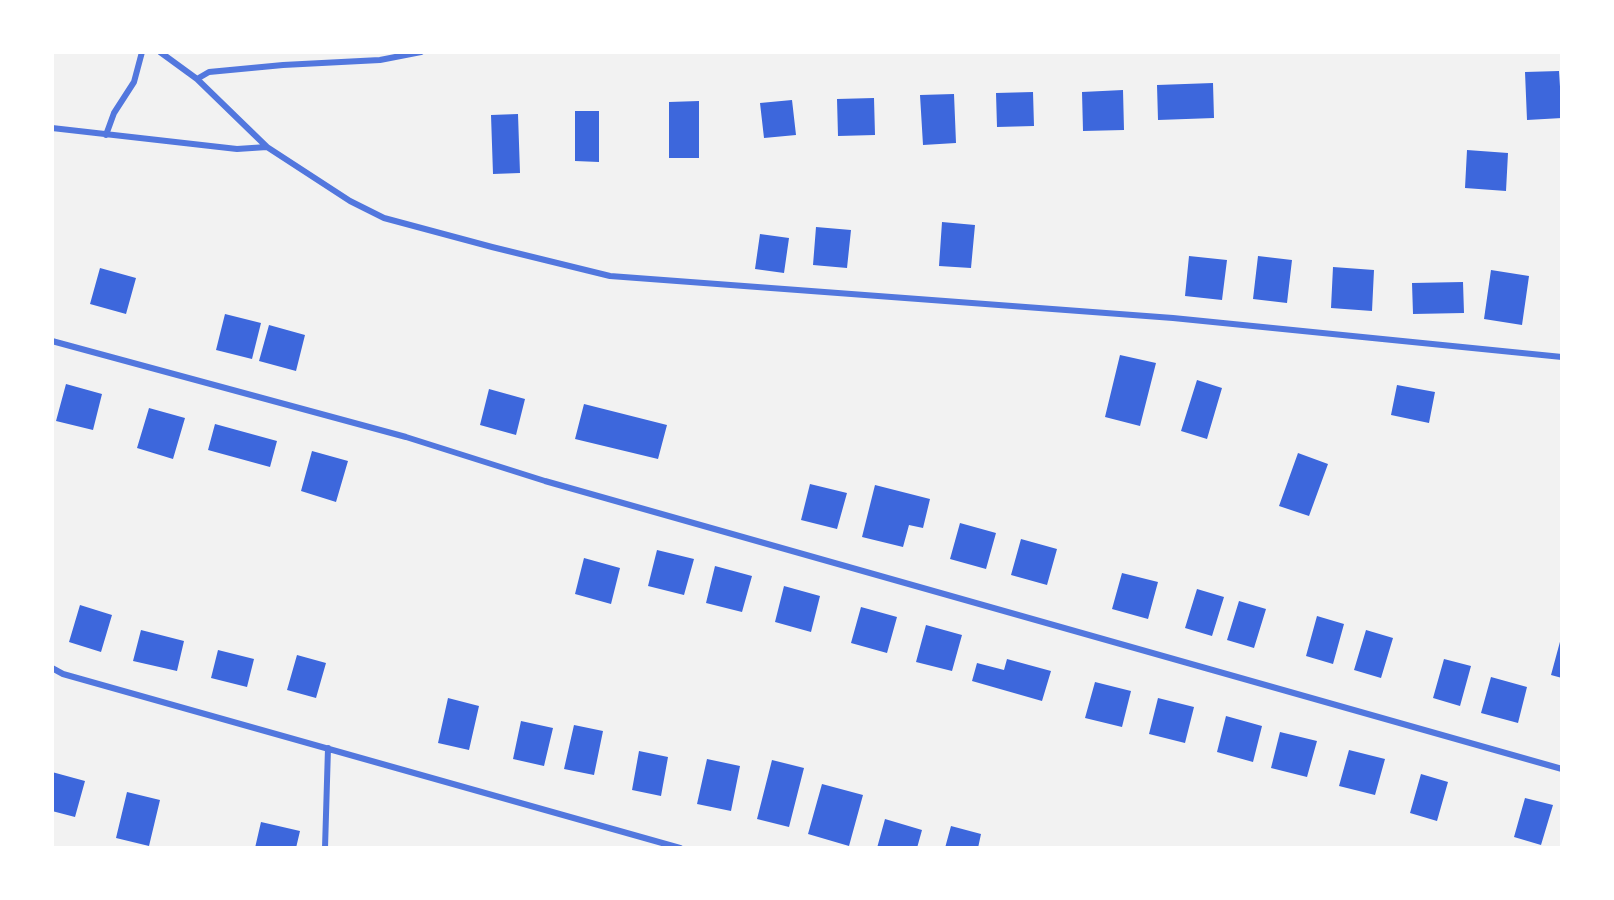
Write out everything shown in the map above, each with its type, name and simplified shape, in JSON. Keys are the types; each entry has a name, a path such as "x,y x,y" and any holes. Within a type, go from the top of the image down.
{"street":[{"path":"106,135 114,113 134,82 142,52"},
{"path":"160,52 196,79 267,147 350,201 384,218 492,248 610,276 1173,318 1562,357"},
{"path":"196,79 208,72 283,64 380,60 421,52"},
{"path":"52,128 237,149 267,147"},
{"path":"52,341 406,437 568,488 1562,770"},
{"path":"52,669 680,848"},
{"path":"325,848 328,748"}],"building":[{"path":"1559,71 1562,118 1527,120 1525,72"},
{"path":"1213,83 1214,118 1158,120 1157,85"},
{"path":"1123,90 1124,130 1083,131 1082,92"},
{"path":"1033,92 1034,126 997,127 996,93"},
{"path":"954,94 956,143 923,145 920,95"},
{"path":"874,98 875,135 838,136 837,99"},
{"path":"792,100 796,135 764,138 760,103"},
{"path":"699,101 699,158 669,158 669,102"},
{"path":"575,111 599,111 599,162 575,161"},
{"path":"518,114 520,173 493,174 491,115"},
{"path":"1467,150 1508,153 1506,191 1465,188"},
{"path":"942,222 975,225 971,268 939,266"},
{"path":"816,227 851,230 847,268 813,265"},
{"path":"760,234 789,238 784,273 755,269"},
{"path":"1189,256 1227,260 1222,300 1185,296"},
{"path":"1258,256 1292,260 1287,303 1253,299"},
{"path":"1333,267 1374,270 1372,311 1331,308"},
{"path":"100,268 136,278 126,314 90,304"},
{"path":"1491,270 1529,276 1522,325 1484,319"},
{"path":"1463,282 1464,313 1413,314 1412,283"},
{"path":"225,314 261,323 252,359 216,350"},
{"path":"269,325 305,335 296,371 259,361"},
{"path":"1120,355 1156,363 1140,426 1105,417"},
{"path":"1197,380 1222,388 1207,439 1181,431"},
{"path":"66,384 102,394 93,430 56,421"},
{"path":"1397,385 1435,392 1429,423 1391,415"},
{"path":"489,389 525,399 516,435 480,425"},
{"path":"584,404 667,425 658,459 575,439"},
{"path":"149,408 185,418 173,459 137,448"},
{"path":"215,424 277,441 270,467 208,450"},
{"path":"312,451 348,461 336,502 301,491"},
{"path":"1298,453 1328,464 1309,516 1279,506"},
{"path":"810,484 847,493 837,529 801,520"},
{"path":"875,485 930,499 923,528 909,525 903,547 862,537"},
{"path":"960,523 996,533 986,569 950,559"},
{"path":"1021,539 1057,549 1047,585 1011,575"},
{"path":"657,550 694,559 684,595 648,586"},
{"path":"584,558 620,568 611,604 575,594"},
{"path":"715,566 752,576 742,612 706,603"},
{"path":"1122,573 1158,582 1148,619 1112,609"},
{"path":"784,586 820,596 811,632 775,622"},
{"path":"1197,589 1224,597 1212,636 1185,628"},
{"path":"1239,601 1266,609 1254,648 1227,640"},
{"path":"80,605 112,615 101,652 69,642"},
{"path":"861,607 897,617 887,653 851,643"},
{"path":"1317,616 1344,624 1333,664 1306,656"},
{"path":"926,625 962,635 952,671 916,662"},
{"path":"141,630 184,641 177,671 133,661"},
{"path":"1366,630 1393,638 1381,678 1354,670"},
{"path":"1562,638 1562,678 1551,675"},
{"path":"218,650 254,659 247,687 211,678"},
{"path":"297,655 326,663 316,698 287,690"},
{"path":"1007,659 1051,671 1042,701 972,681 977,663 1004,670"},
{"path":"1444,659 1471,666 1460,706 1433,698"},
{"path":"1491,677 1527,687 1518,723 1481,713"},
{"path":"1095,682 1131,691 1122,727 1085,718"},
{"path":"448,698 479,706 469,750 438,743"},
{"path":"1158,698 1194,707 1185,743 1149,734"},
{"path":"1226,716 1262,726 1253,762 1217,752"},
{"path":"521,721 553,728 544,766 513,759"},
{"path":"574,725 603,731 594,775 564,769"},
{"path":"1280,732 1317,741 1307,777 1271,768"},
{"path":"1349,750 1385,759 1375,795 1339,786"},
{"path":"639,751 668,757 661,796 632,790"},
{"path":"707,759 740,766 731,811 697,804"},
{"path":"772,760 804,768 789,827 757,819"},
{"path":"52,772 85,781 75,817 52,811"},
{"path":"1421,774 1448,782 1437,821 1410,813"},
{"path":"822,784 863,795 849,846 808,834"},
{"path":"127,792 160,800 149,846 116,838"},
{"path":"1525,798 1553,805 1541,845 1514,837"},
{"path":"885,819 922,830 917,848 877,848"},
{"path":"261,822 300,831 296,848 255,848"},
{"path":"951,826 981,834 978,848 945,848"}]}
